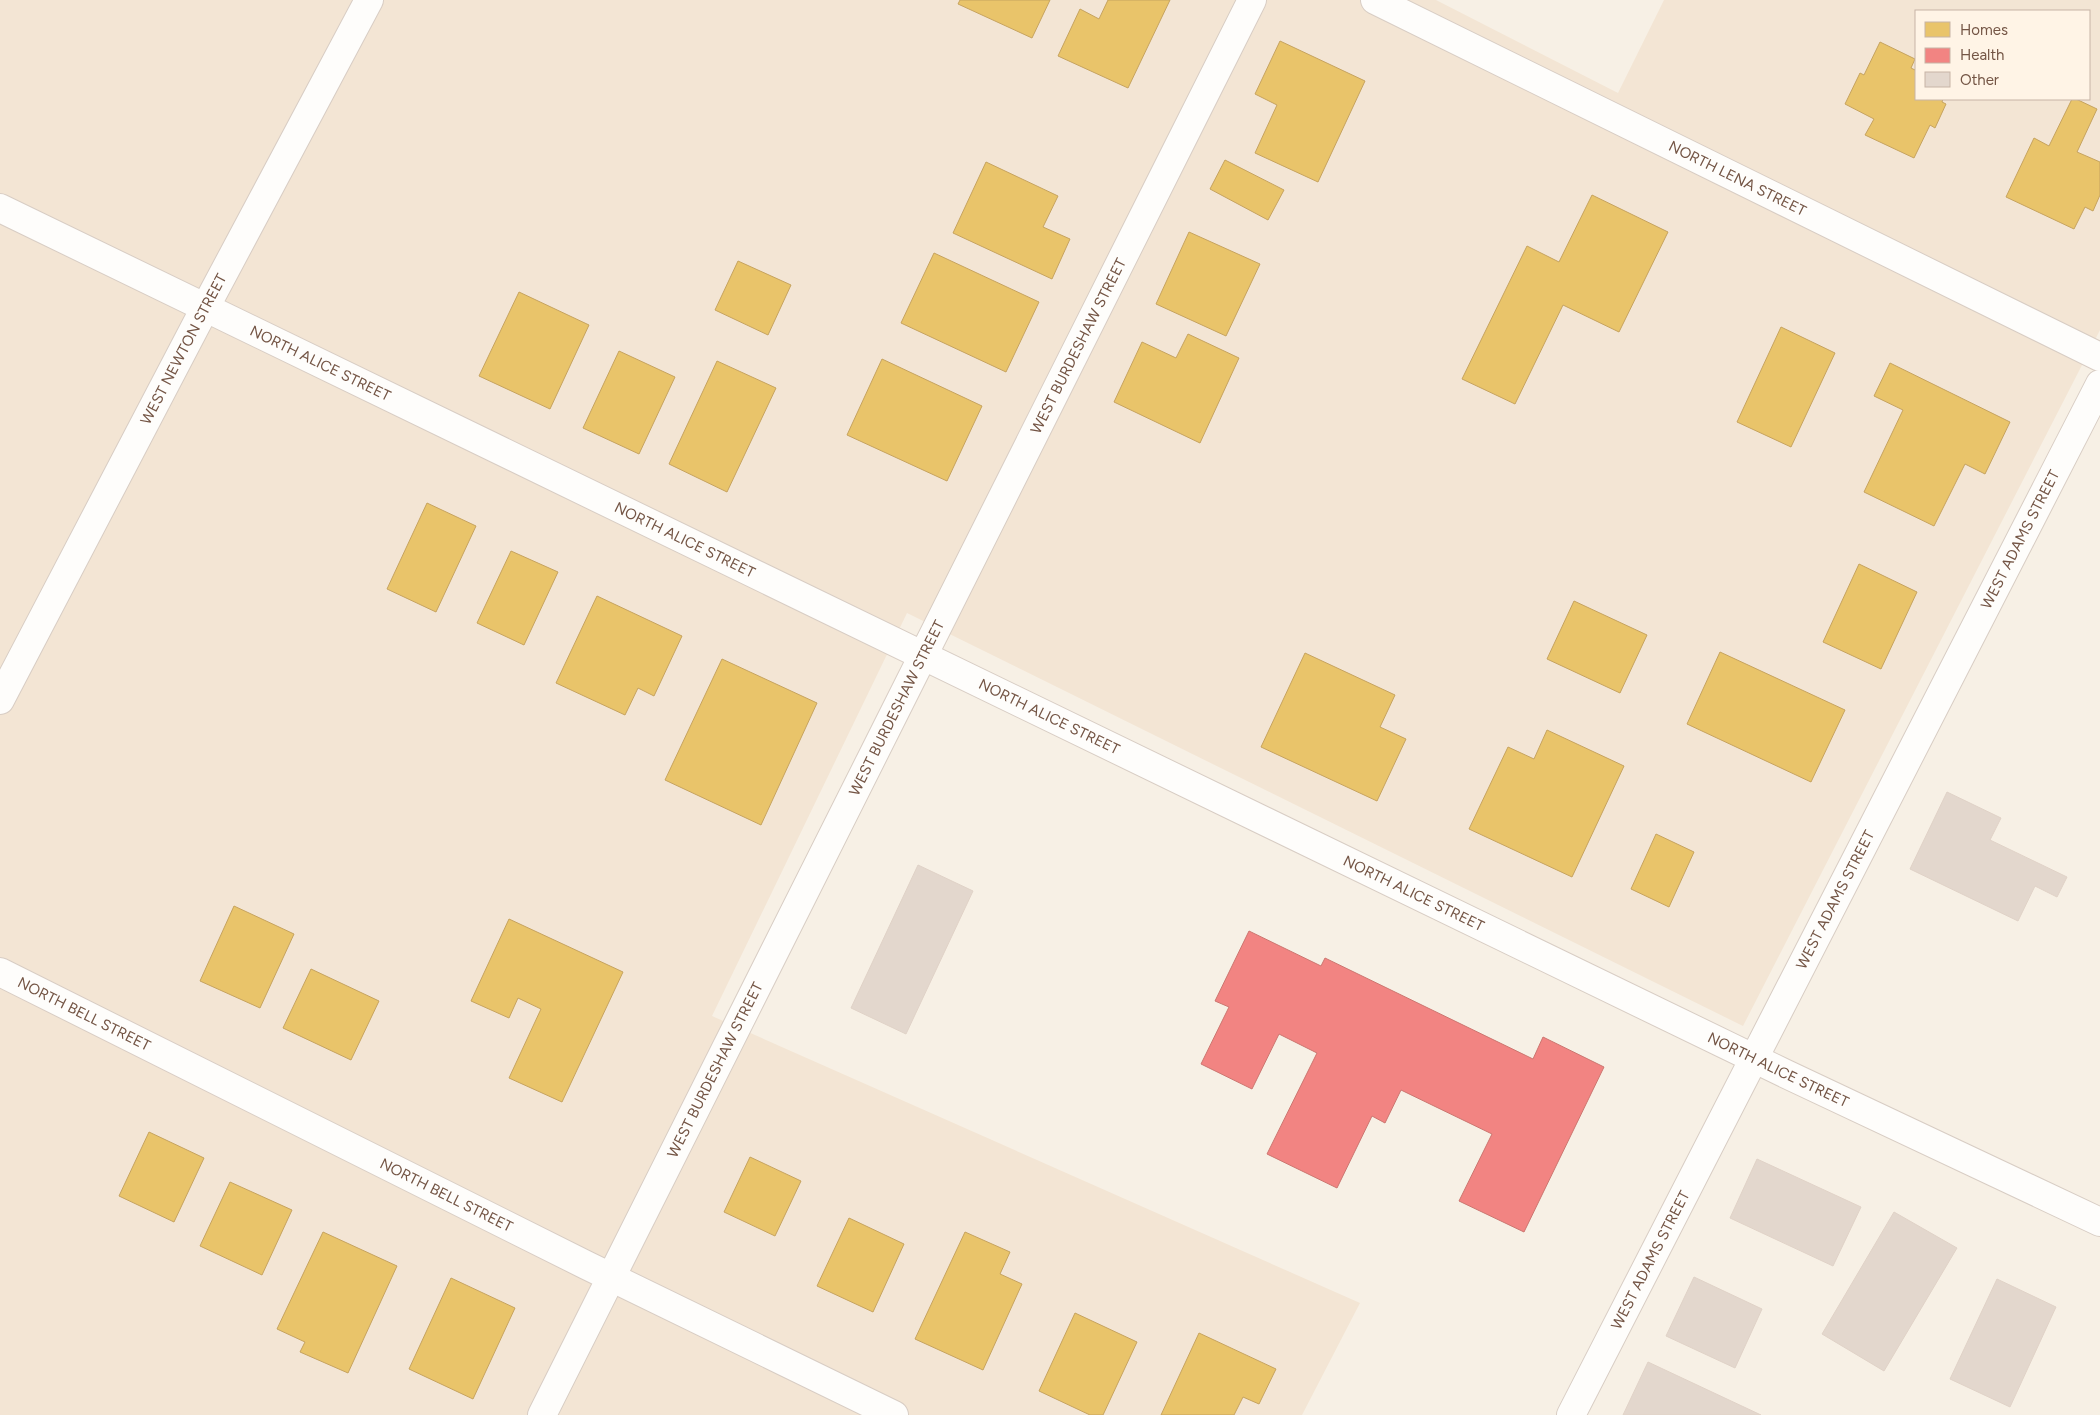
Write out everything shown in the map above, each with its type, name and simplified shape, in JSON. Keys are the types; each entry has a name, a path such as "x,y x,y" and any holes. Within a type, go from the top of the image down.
{"street":[{"name":"WEST NEWTON STREET","path":"0,700 205,308 370,0"},
{"name":"WEST BURDESHAW STREET","path":"542,1415 1252,0"},
{"name":"NORTH LENA STREET","path":"1375,0 2100,357"},
{"name":"NORTH ALICE STREET","path":"0,208 1753,1058 2100,1222"},
{"name":"WEST ADAMS STREET","path":"1571,1415 2100,384"},
{"name":"NORTH BELL STREET","path":"0,972 612,1278 894,1415"}],"shaded area":[{"path":"0,0 1436,0 1618,93 1664,0 2100,0 2100,330 1743,1026 907,613 712,1016 1360,1303 1302,1415 0,1415"}],"building: Homes":[{"path":"960,0 1050,0 1032,38 958,4"},
{"path":"1108,0 1170,0 1128,88 1058,56 1080,9 1099,19"},
{"path":"1280,41 1365,81 1318,182 1255,153 1277,105 1255,94"},
{"path":"1880,42 1915,59 1911,68 1915,70 1915,100 1943,100 1942,102 1946,104 1935,128 1930,125 1914,158 1865,135 1874,119 1845,104 1860,73 1864,75"},
{"path":"2072,100 2078,100 2097,109 2077,152 2100,162 2100,195 2093,211 2085,207 2074,229 2006,197 2034,138 2049,146"},
{"path":"1225,160 1284,190 1268,220 1210,189"},
{"path":"986,162 1058,196 1043,227 1070,239 1052,279 953,233"},
{"path":"1592,195 1668,232 1619,332 1563,305 1515,404 1462,379 1527,246 1559,262"},
{"path":"1189,232 1260,264 1226,336 1156,304"},
{"path":"934,253 1039,302 1006,372 901,323"},
{"path":"738,261 791,285 768,335 715,310"},
{"path":"519,292 589,325 550,409 479,376"},
{"path":"1781,327 1835,353 1791,447 1737,422"},
{"path":"1188,334 1239,358 1200,443 1114,402 1142,342 1176,358"},
{"path":"619,351 675,377 639,454 583,428"},
{"path":"882,359 982,406 947,481 847,435"},
{"path":"717,361 776,388 727,492 669,464"},
{"path":"1890,363 2010,422 1985,474 1965,464 1934,526 1864,492 1903,410 1874,396"},
{"path":"427,503 476,526 436,612 387,589"},
{"path":"511,551 558,572 524,645 477,623"},
{"path":"1859,564 1917,592 1881,669 1823,642"},
{"path":"597,596 682,636 654,696 638,688 625,715 556,683"},
{"path":"1574,601 1647,635 1620,693 1547,659"},
{"path":"1720,652 1845,710 1811,782 1687,724"},
{"path":"1305,653 1395,695 1380,727 1406,739 1377,801 1261,747"},
{"path":"722,659 817,703 761,825 665,780"},
{"path":"1547,730 1624,766 1572,877 1469,829 1508,747 1534,759"},
{"path":"1656,834 1694,852 1669,907 1631,889"},
{"path":"234,906 294,934 260,1008 200,981"},
{"path":"509,919 623,972 562,1102 509,1078 541,1009 518,998 509,1018 471,1001"},
{"path":"311,969 379,1001 351,1060 283,1028"},
{"path":"149,1132 204,1158 174,1222 119,1196"},
{"path":"750,1157 801,1181 775,1236 724,1212"},
{"path":"230,1182 292,1210 262,1275 200,1246"},
{"path":"849,1218 904,1244 873,1312 817,1286"},
{"path":"323,1232 397,1266 348,1373 300,1352 305,1342 277,1329"},
{"path":"965,1232 1010,1252 1000,1274 1022,1284 983,1370 915,1339"},
{"path":"451,1278 515,1308 473,1399 409,1369"},
{"path":"1075,1313 1137,1342 1103,1415 1090,1415 1039,1391"},
{"path":"1199,1333 1276,1369 1259,1404 1243,1397 1234,1415 1161,1415"}],"building: Health":[{"path":"1249,931 1321,966 1325,958 1533,1059 1543,1037 1604,1067 1524,1232 1459,1201 1492,1134 1401,1090 1385,1123 1372,1116 1337,1188 1267,1154 1317,1053 1279,1034 1252,1089 1201,1064 1229,1007 1215,1001"}],"building: Other":[{"path":"1947,792 2001,818 1990,840 2067,877 2057,897 2035,886 2018,921 1910,869"},
{"path":"918,865 973,891 906,1034 851,1008"},
{"path":"1757,1159 1861,1207 1833,1266 1730,1218"},
{"path":"1894,1212 1957,1248 1884,1371 1822,1334"},
{"path":"1694,1277 1762,1309 1735,1368 1666,1336"},
{"path":"1997,1279 2056,1307 2010,1407 1950,1379"},
{"path":"1648,1362 1761,1415 1623,1415"}]}
